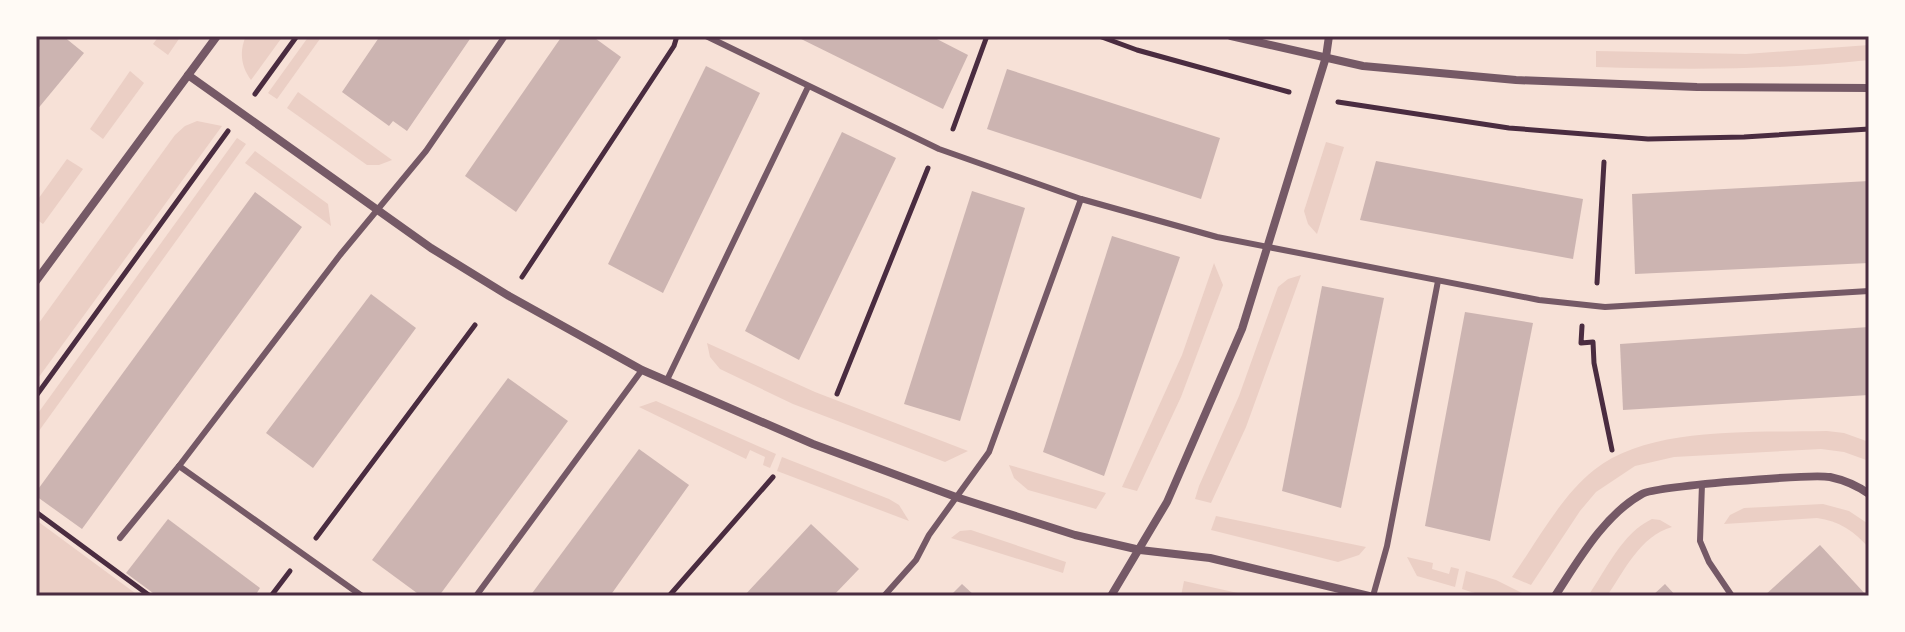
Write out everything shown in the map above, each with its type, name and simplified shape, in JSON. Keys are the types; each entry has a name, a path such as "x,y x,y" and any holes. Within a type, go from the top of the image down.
{"street":[{"path":"36,281 217,36"},
{"path":"1231,36 1363,66 1516,80 1697,87 1869,88"},
{"path":"1111,596 1167,502 1242,329 1326,57 1329,36"},
{"path":"188,75 431,248 509,296 642,370 813,444 956,497 1090,540 1140,550 1210,558 1371,596"},
{"path":"1555,596 1619,509 1644,492 1702,484 1828,477 1859,487 1869,494"}],"lane":[{"path":"120,538 426,151 505,36"},
{"path":"706,36 939,149 1081,199 1217,237 1539,300 1605,307 1869,291"},
{"path":"667,380 808,87"},
{"path":"884,596 916,560 929,535 989,452 1081,199"},
{"path":"1371,596 1387,546 1438,281"},
{"path":"476,596 642,370"},
{"path":"179,466 362,596"},
{"path":"1702,484 1700,541 1709,562 1732,596"}],"path":[{"path":"258,89 297,36"},
{"path":"509,296 674,46 677,36"},
{"path":"956,121 987,36"},
{"path":"1099,36 1137,50 1275,89"},
{"path":"1348,104 1509,128 1648,139 1869,129"},
{"path":"36,396 229,129"},
{"path":"1597,289 1604,162"},
{"path":"837,394 927,170"},
{"path":"320,533 475,325"},
{"path":"1581,328 1581,343 1593,342 1594,363 1612,450"},
{"path":"669,596 773,477"},
{"path":"36,512 150,596"},
{"path":"271,596 285,577"}],"shaded area":[{"path":"159,36 181,36 168,55 153,44"},
{"path":"246,36 283,36 251,80 242,59"},
{"path":"309,36 322,36 277,99 268,93"},
{"path":"1869,45 1869,60 1801,66 1596,67 1596,51 1746,54"},
{"path":"130,71 144,83 103,139 90,129"},
{"path":"298,92 392,160 367,165 287,108"},
{"path":"197,121 222,126 36,381 36,327 175,135"},
{"path":"237,138 246,144 36,435 36,416"},
{"path":"1326,142 1344,147 1317,234 1308,224 1304,211"},
{"path":"255,151 328,204 331,226 245,163"},
{"path":"67,159 83,169 43,224 36,219 36,202"},
{"path":"1214,263 1223,285 1181,397 1137,491 1122,487 1182,355"},
{"path":"1301,275 1246,427 1211,503 1195,499 1239,396 1278,287 1288,279"},
{"path":"707,343 815,392 968,451 945,462 793,404 720,369 710,357"},
{"path":"656,401 776,454 770,468 763,465 765,457 750,450 746,459 639,407"},
{"path":"1827,431 1869,442 1869,461 1844,452 1821,449 1674,457 1635,466 1596,492 1531,585 1512,577 1570,493 1594,470 1617,455 1644,445 1705,434"},
{"path":"782,457 889,499 899,505 909,521 777,471"},
{"path":"1009,465 1106,493 1096,509 1028,490 1014,478"},
{"path":"1823,504 1849,511 1867,523 1869,548 1846,528 1817,518 1724,524 1730,515 1744,508"},
{"path":"1216,516 1366,547 1359,555 1338,562 1211,530"},
{"path":"1652,519 1672,527 1661,531 1642,546 1607,596 1588,596 1623,543"},
{"path":"36,520 139,596 36,596"},
{"path":"971,530 1066,562 1063,573 951,538 960,531"},
{"path":"1407,557 1433,563 1432,569 1449,574 1451,567 1459,569 1455,587 1417,576"},
{"path":"1466,571 1496,580 1522,593 1500,597 1462,589"},
{"path":"1184,581 1251,596 1181,596"}],"building":[{"path":"36,36 63,36 84,53 36,111"},
{"path":"380,36 472,36 407,131 393,121 389,126 342,92"},
{"path":"562,36 592,36 621,57 516,212 465,176"},
{"path":"795,36 931,36 968,55 943,109"},
{"path":"706,66 760,93 663,293 608,264"},
{"path":"1007,69 1220,138 1201,199 987,129"},
{"path":"842,132 896,158 799,360 745,331"},
{"path":"1376,161 1583,199 1573,259 1360,220"},
{"path":"1869,181 1869,263 1635,274 1632,194"},
{"path":"972,191 1025,208 960,421 904,404"},
{"path":"255,192 302,227 82,529 36,496 36,492"},
{"path":"1112,236 1180,257 1104,476 1043,452"},
{"path":"1322,286 1384,298 1341,508 1282,491"},
{"path":"371,294 416,328 313,468 266,433"},
{"path":"1465,312 1533,323 1490,541 1425,526"},
{"path":"1869,327 1869,395 1623,410 1620,344"},
{"path":"508,378 568,421 439,596 421,596 372,560"},
{"path":"639,449 689,485 610,596 530,596"},
{"path":"168,519 260,588 255,596 157,596 126,573"},
{"path":"811,524 859,569 833,596 744,596"},
{"path":"1820,545 1867,596 1764,596"},
{"path":"962,584 975,596 950,596"},
{"path":"1665,584 1676,596 1652,596"}]}
